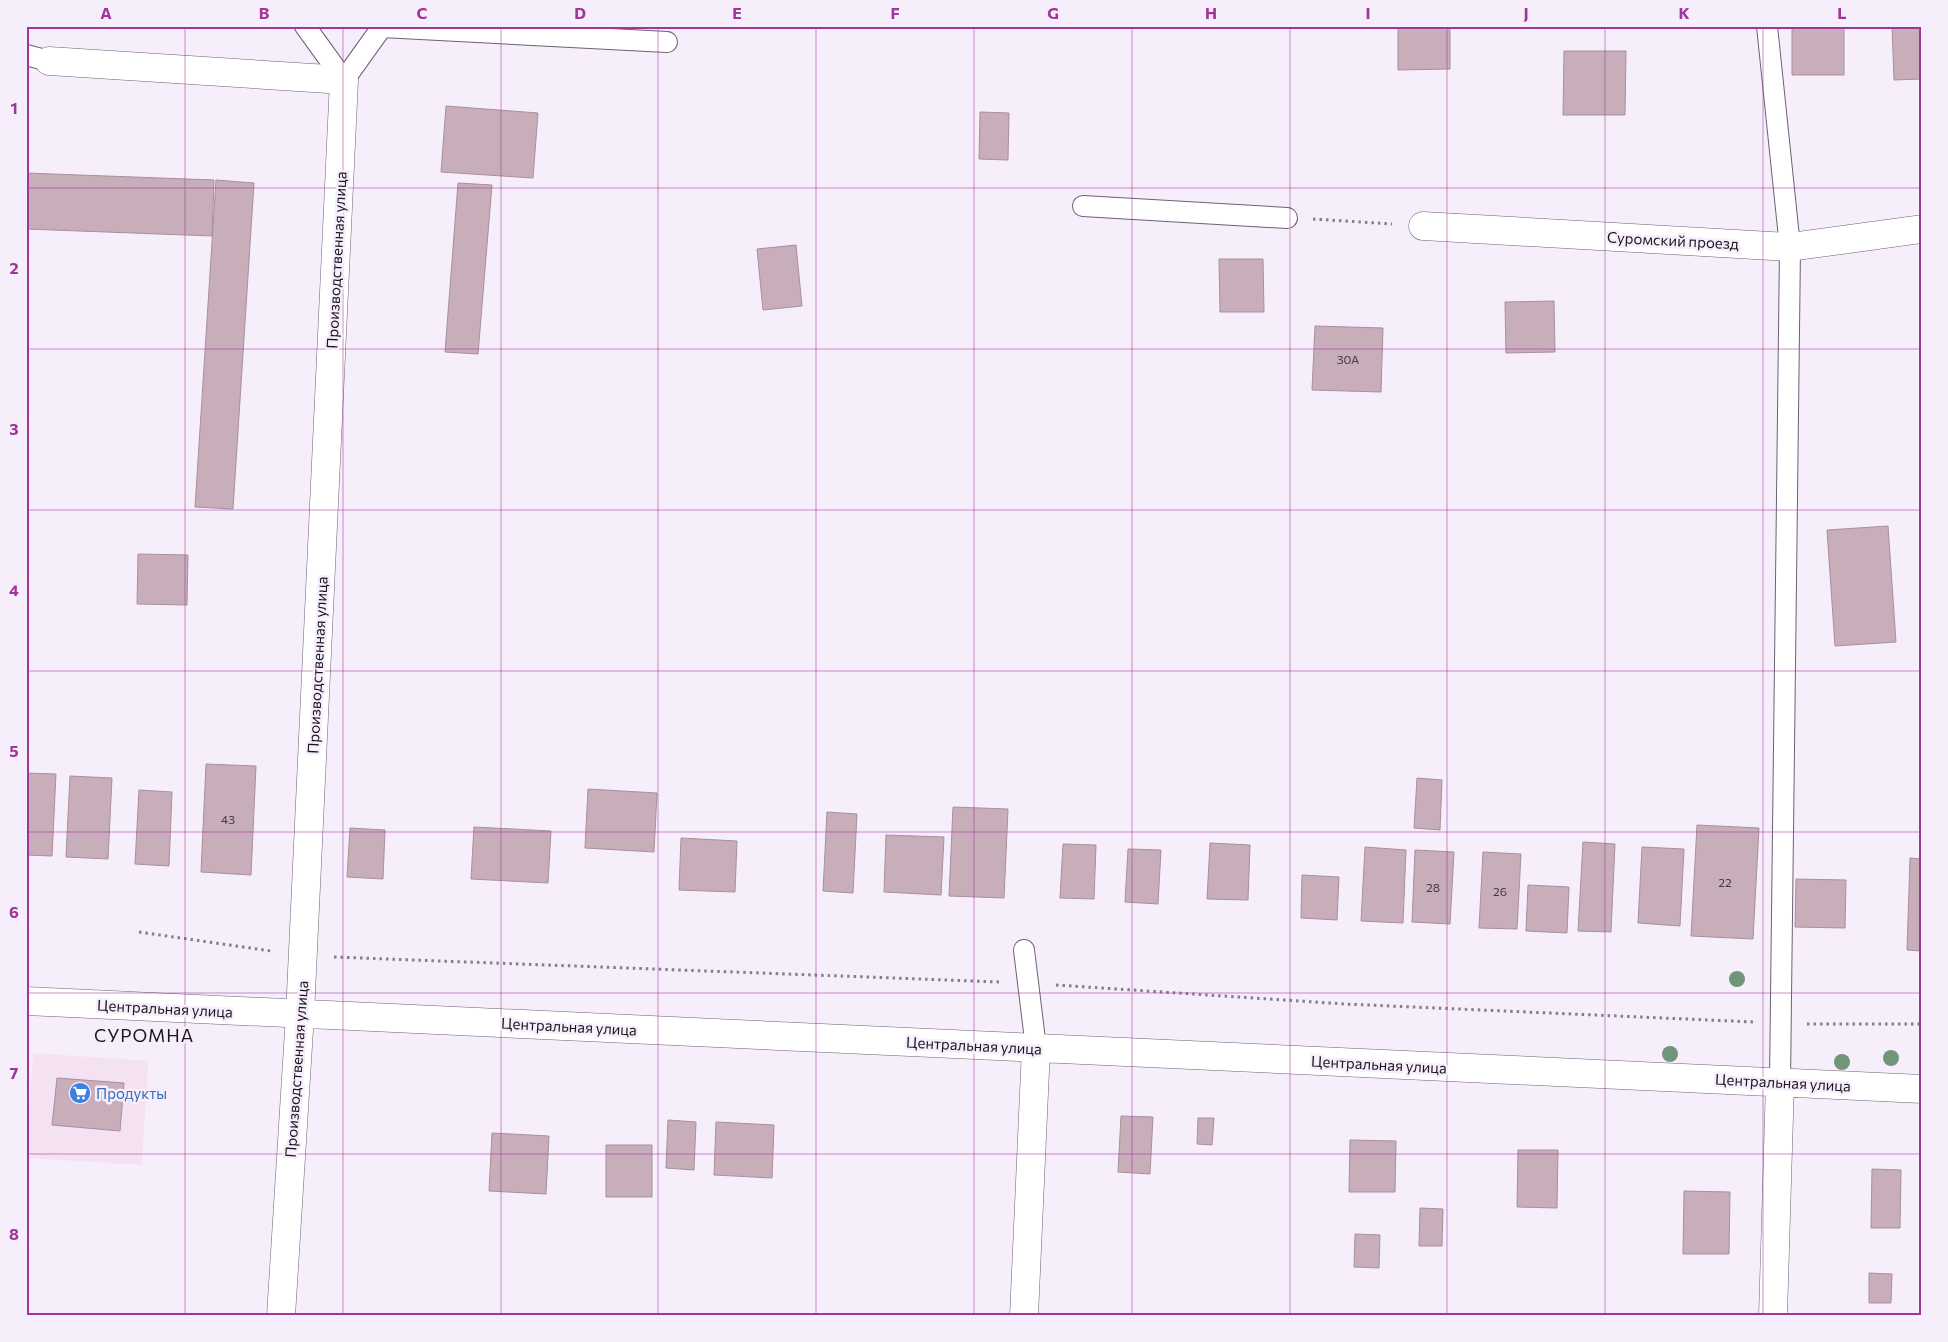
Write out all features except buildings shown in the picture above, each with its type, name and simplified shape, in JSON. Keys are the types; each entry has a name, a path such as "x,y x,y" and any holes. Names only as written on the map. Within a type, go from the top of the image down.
{"street":[{"path":"38,58 344,80"},
{"name":"Производственная улица","path":"281,1316 303,956 344,80"},
{"name":"Суромский проезд","path":"1423,226 1790,247 1922,229"},
{"name":"Центральная улица","path":"26,1001 1922,1089"},
{"path":"1024,1316 1036,1048"},
{"path":"1773,1316 1780,1082"}],"lane":[{"path":"305,26 344,80 382,27 667,42"},
{"path":"1767,26 1790,247 1780,1082"},
{"path":"1083,206 1287,218"},
{"path":"1024,950 1036,1048"}],"path":[{"path":"1287,218 1423,226"},
{"path":"139,932 303,956 1028,983 1345,1004 1780,1023 1922,1024"}],"shaded area":[{"path":"33,1053 148,1061 142,1165 26,1158"}],"place":[{"name":"Продукты","path":"80,1093"}],"district":[{"name":"СУРОМНА","path":"144,1035"}]}
